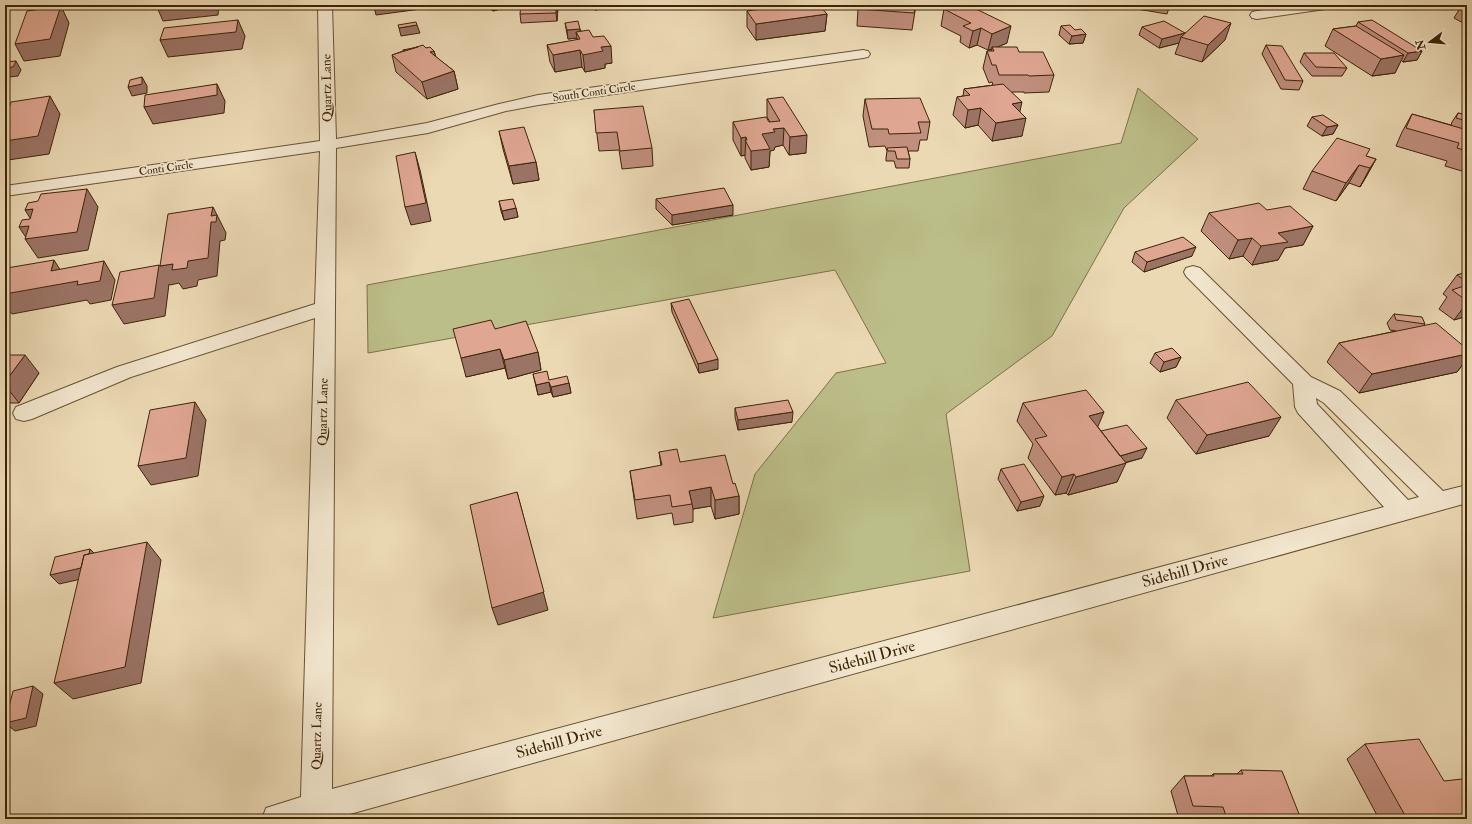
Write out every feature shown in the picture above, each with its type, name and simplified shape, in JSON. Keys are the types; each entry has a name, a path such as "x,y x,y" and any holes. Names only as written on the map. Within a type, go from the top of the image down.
{"street":[{"name":"Quartz Lane","path":"316,814 328,145 325,5"},
{"path":"1257,15 1325,5"},
{"name":"South Conti Circle","path":"328,145 428,128 504,107 538,100 863,54"},
{"name":"Conti Circle","path":"5,191 328,145"},
{"path":"1193,272 1303,382 1332,397 1439,502"},
{"path":"24,413 124,372 325,308"},
{"path":"1303,382 1306,407 1404,512"},
{"name":"Sidehill Drive","path":"277,819 316,814 1467,494"}],"green space":[{"path":"1138,88 1198,139 1124,208 1052,336 946,414 970,571 713,618 755,474 836,373 886,363 835,270 368,353 367,285 1121,143"}],"building":[{"path":"521,5 556,5 556,13 520,14"},
{"path":"791,5 819,5 827,14 756,24 747,11"},
{"path":"859,5 916,5 914,13 858,9"},
{"path":"956,5 968,5 1011,26 992,34 981,28 973,31 963,26 971,23 944,9"},
{"path":"61,6 50,39 15,44 27,11"},
{"path":"1204,16 1231,23 1208,45 1181,37"},
{"path":"238,20 236,32 160,40 164,28"},
{"path":"1372,20 1422,51 1408,53 1358,22"},
{"path":"578,21 580,29 567,30 565,23"},
{"path":"1164,21 1185,33 1162,39 1142,27"},
{"path":"416,22 417,25 399,28 398,25"},
{"path":"1070,25 1075,30 1081,29 1086,34 1072,36 1061,26"},
{"path":"1356,26 1404,55 1381,59 1333,29"},
{"path":"589,30 593,37 604,36 611,46 601,47 603,51 583,55 580,50 553,55 547,45 580,39 576,32"},
{"path":"423,45 426,48 430,47 434,51 430,52 454,71 422,82 392,55"},
{"path":"1266,45 1282,46 1303,81 1285,80"},
{"path":"992,47 1017,47 1019,52 1043,52 1054,75 999,75 996,65 992,65 987,51 994,51"},
{"path":"1304,53 1334,53 1347,68 1316,67"},
{"path":"16,61 13,67 5,68 5,62"},
{"path":"142,77 142,84 128,87 130,80"},
{"path":"217,84 217,95 144,107 145,95"},
{"path":"1003,84 1022,102 1012,104 1026,118 996,123 981,108 968,110 957,97 970,95 964,89"},
{"path":"50,96 38,136 5,141 5,119 11,102"},
{"path":"783,97 807,135 790,137 784,128 773,129 775,132 762,134 770,149 751,151 745,140 747,140 746,137 741,138 733,122 766,117 769,122 780,121 767,99"},
{"path":"920,98 930,122 918,122 921,133 889,134 888,129 872,129 865,99"},
{"path":"643,106 652,148 620,151 617,132 596,133 594,110"},
{"path":"1458,113 1467,115 1467,121 1456,118"},
{"path":"1412,114 1467,130 1467,151 1457,148 1459,143 1406,128"},
{"path":"1323,115 1338,125 1327,127 1312,117"},
{"path":"524,127 536,162 509,166 499,131"},
{"path":"1337,138 1370,149 1366,156 1376,159 1370,168 1359,165 1346,183 1312,171"},
{"path":"907,147 910,159 897,159 895,151 888,151 887,148"},
{"path":"415,152 426,203 405,207 396,156"},
{"path":"724,188 733,205 672,215 656,199"},
{"path":"87,189 77,232 25,239 29,226 19,227 22,220 30,219 33,209 25,210 28,203 38,201 41,194"},
{"path":"513,199 516,208 502,211 499,201"},
{"path":"1259,203 1267,210 1290,206 1313,226 1278,233 1288,242 1261,246 1252,238 1238,240 1209,213"},
{"path":"213,207 211,216 217,215 216,222 211,222 208,258 188,261 187,268 172,270 173,264 160,266 168,214"},
{"path":"1183,237 1196,247 1147,262 1135,252"},
{"path":"54,260 51,271 104,261 100,281 77,285 78,281 5,294 5,274 7,268"},
{"path":"159,265 154,298 112,305 120,272"},
{"path":"1467,272 1467,282 1457,275"},
{"path":"1467,285 1467,301 1452,290"},
{"path":"689,299 718,359 698,364 671,303"},
{"path":"1394,314 1422,317 1425,324 1396,320"},
{"path":"491,320 495,329 526,321 538,352 504,360 500,349 461,358 453,329"},
{"path":"1436,323 1467,349 1467,354 1372,374 1339,343"},
{"path":"1172,348 1181,357 1164,362 1155,353"},
{"path":"5,355 25,355 5,382"},
{"path":"547,371 549,380 567,376 569,383 551,387 549,382 536,385 533,374"},
{"path":"1248,382 1281,417 1207,435 1176,400"},
{"path":"1086,390 1104,412 1089,416 1126,463 1076,477 1074,474 1062,477 1035,439 1047,436 1023,403"},
{"path":"788,400 793,412 738,420 735,408"},
{"path":"195,402 186,458 138,466 150,410"},
{"path":"1127,425 1147,448 1120,456 1101,431"},
{"path":"677,449 680,462 725,455 733,484 735,483 739,496 715,500 711,487 689,491 692,504 672,507 670,495 635,500 630,471 662,465 659,452"},
{"path":"1024,464 1044,496 1021,502 1001,469"},
{"path":"517,492 544,592 492,608 470,505"},
{"path":"147,542 125,667 54,683 84,555"},
{"path":"90,549 89,554 84,555 81,568 50,575 55,557"},
{"path":"33,686 26,718 5,723 13,691"},
{"path":"1419,739 1444,781 1462,779 1467,788 1467,819 1407,819 1365,744"},
{"path":"1241,770 1282,771 1301,819 1227,819 1223,807 1193,806 1184,776 1243,774"}]}
